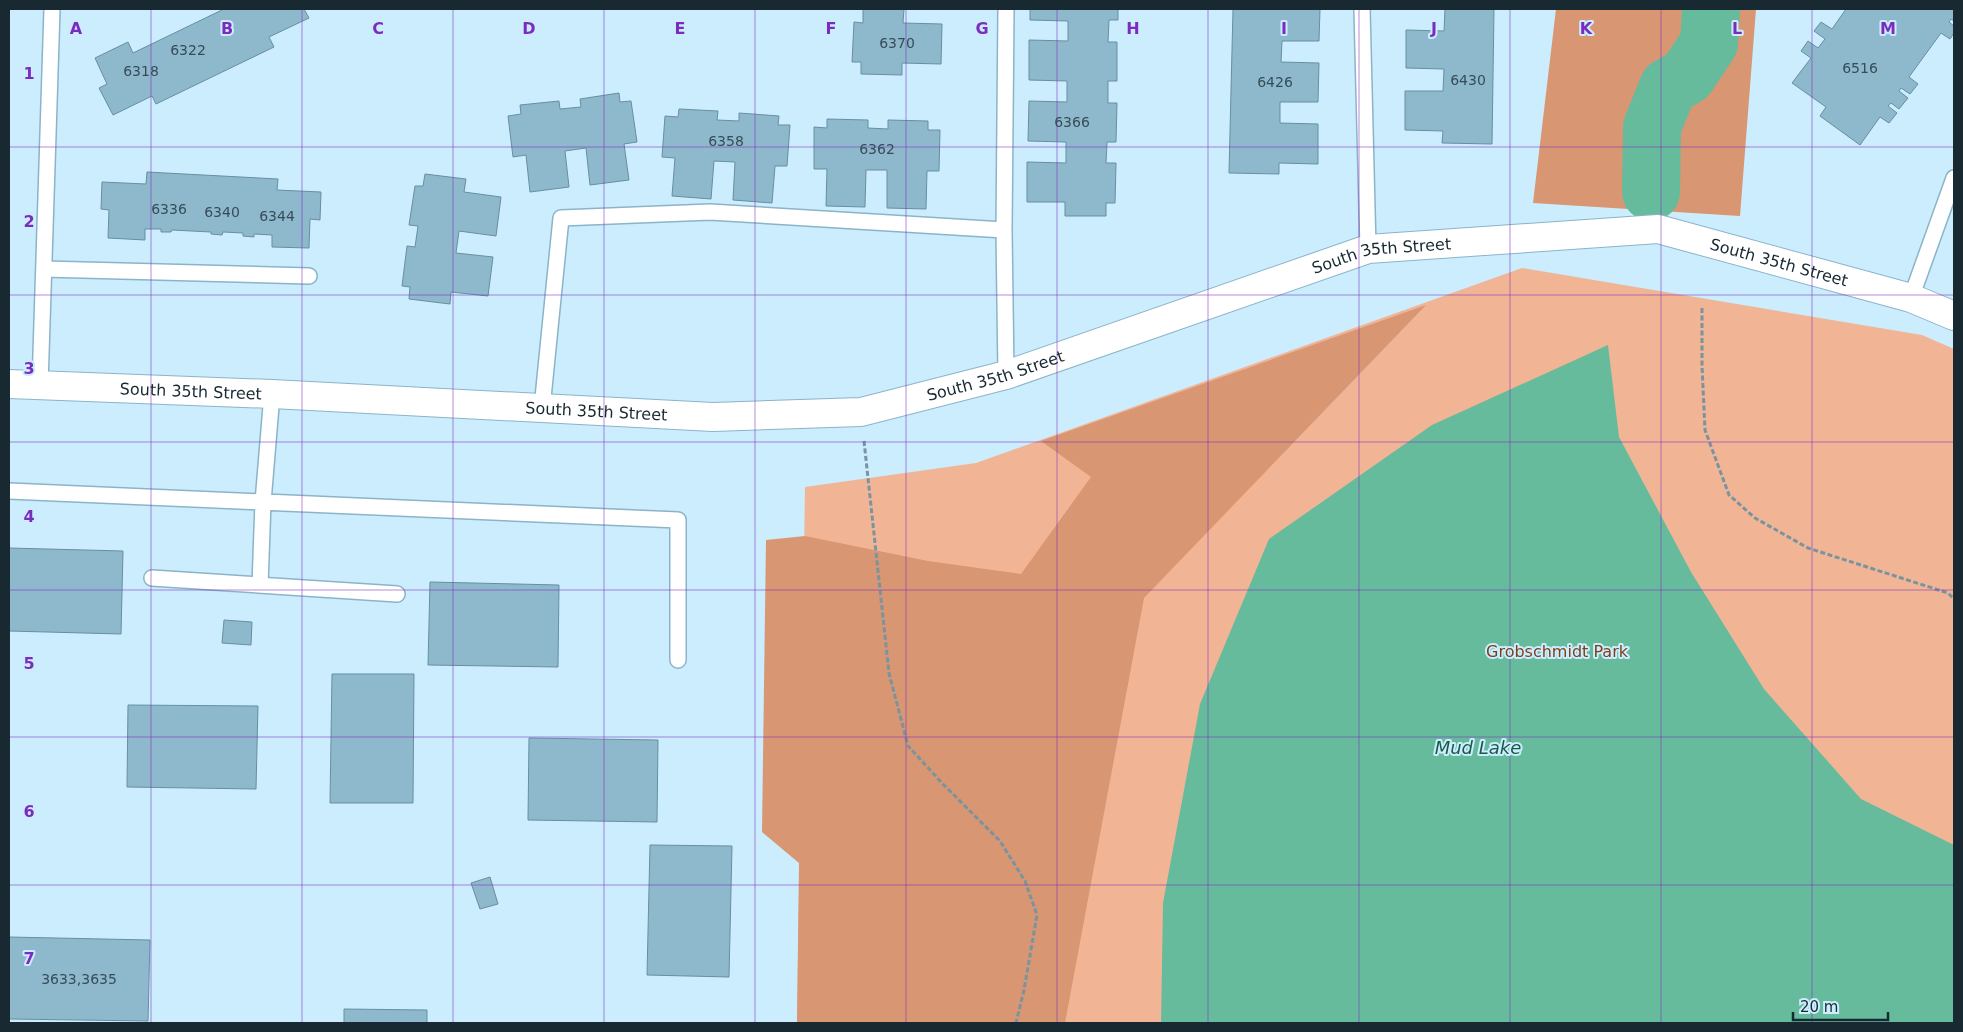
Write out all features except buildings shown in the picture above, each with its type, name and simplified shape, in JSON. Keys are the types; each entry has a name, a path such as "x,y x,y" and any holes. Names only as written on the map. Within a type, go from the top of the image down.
{"street":[{"name":"South 35th Street","path":"9,384 272,394 713,417 861,412 1006,375 1368,249 1658,229 1911,298 1954,316"}],"lane":[{"path":"40,385 52,9"},
{"path":"1006,9 1004,230 1006,375"},
{"path":"1362,9 1368,249"},
{"path":"1911,298 1954,178"},
{"path":"542,408 561,218 710,212 1004,230"},
{"path":"44,269 309,276"},
{"path":"260,585 263,502 272,394"},
{"path":"9,492 678,520 678,660"},
{"path":"152,578 397,594"}],"path":[{"path":"1702,308 1705,430 1729,495 1755,518 1808,548 1948,593 1954,598"},
{"path":"861,412 889,673 908,746 1000,841 1025,881 1037,914 1024,990 1016,1023"}],"green space":[{"name":"Grobschmidt Park","path":"1522,268 1922,335 1954,349 1954,1023 797,1023 805,487 976,463"}],"shaded area":[{"path":"1556,9 1756,9 1740,216 1533,203"},
{"path":"1426,305 1144,598 1065,1023 797,1023 799,863 762,832 766,540 805,536 928,561 1021,574 1091,477 1041,441"}],"water":[{"name":"Mud Lake","path":"1608,345 1619,437 1691,572 1764,689 1861,799 1954,845 1954,1023 1161,1023 1163,903 1200,704 1269,539 1432,425"}],"waterway":[{"path":"1651,192 1652,127 1668,87 1687,76 1709,43 1711,9"}]}
